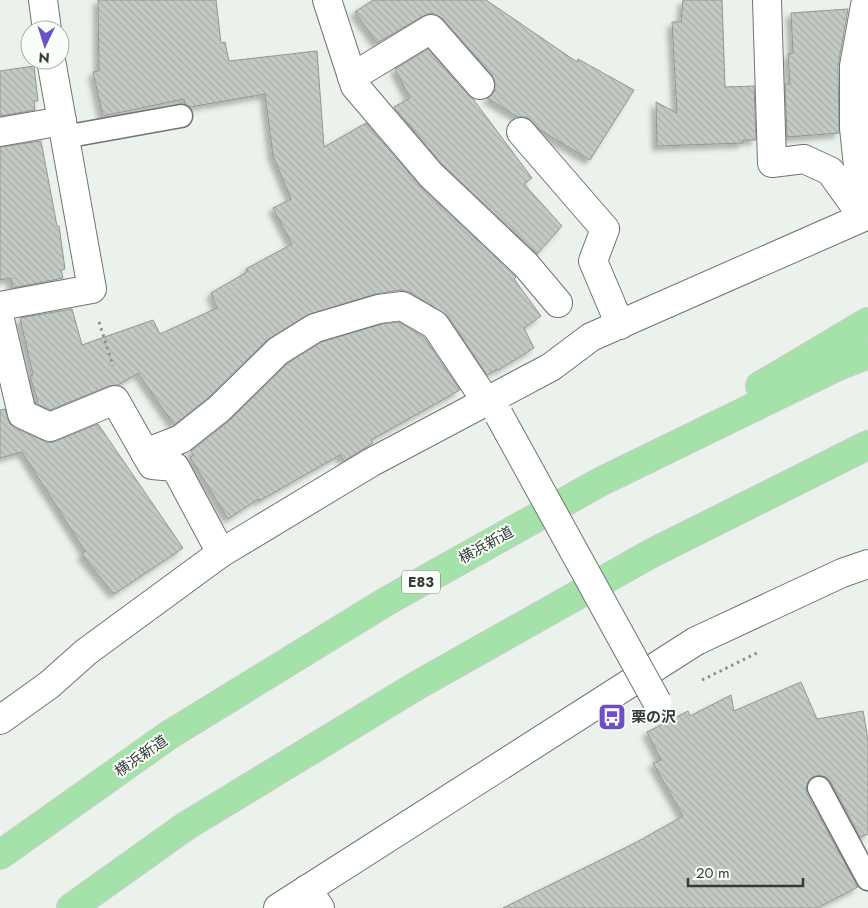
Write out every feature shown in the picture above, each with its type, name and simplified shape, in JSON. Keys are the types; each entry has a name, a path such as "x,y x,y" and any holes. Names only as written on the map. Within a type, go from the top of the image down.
{"highway":[{"path":"600,482 868,322"},
{"name":"横浜新道","path":"0,855 169,735 387,601 600,482 838,366 868,354"},
{"path":"71,908 186,826 416,686 652,553 868,445"},
{"path":"808,474 868,454"}],"street":[{"path":"43,0 46,20"},
{"path":"327,0 355,86 431,175 526,265 575,321 620,325 866,216"},
{"path":"767,0 772,163 804,158 830,170 866,216"},
{"path":"866,0 854,66 854,128 866,216"},
{"path":"352,77 431,29 480,85"},
{"path":"0,306 92,289 53,70"},
{"path":"0,132 63,129"},
{"path":"521,132 605,229 593,261 620,325"},
{"path":"145,453 181,439 219,409 278,351 315,328 379,309 402,306 435,325 492,408 657,702"},
{"path":"0,320 22,414 50,427 115,400 152,465 174,466 221,553"},
{"path":"0,720 49,685 86,652 221,553 372,462 492,408 551,367 575,321"},
{"path":"278,908 313,898 696,641 842,572 868,564"}],"lane":[{"path":"63,129 181,116"},
{"path":"819,788 868,879"}],"path":[{"path":"98,316 113,367"}],"building":[{"path":"98,0 216,0 221,43 225,42 229,61 317,51 324,147 366,123 420,186 516,277 514,279 541,316 524,328 534,348 487,375 448,316 410,292 400,290 375,294 307,315 267,340 209,397 174,425 138,373 118,385 109,386 50,410 35,403 38,402 30,376 33,375 20,318 72,309 82,345 153,320 160,334 217,308 211,293 247,272 246,269 292,244 273,208 291,199 273,156 265,94 190,107 185,104 184,99 103,116 93,72 99,71"},
{"path":"373,0 486,0 577,62 578,59 634,90 590,160 540,130 527,117 518,117 487,98 495,90 495,82 492,75 443,19 437,15 430,13 423,16 377,43 355,12"},
{"path":"683,0 722,0 725,87 754,86 756,140 743,140 743,143 657,146 656,102 677,113 672,22 681,22"},
{"path":"848,9 838,66 839,133 787,137 785,84 790,84 788,54 793,53 791,13"},
{"path":"428,49 473,99 532,178 524,184 562,226 537,254 442,164 394,107 410,98 395,69"},
{"path":"20,68 20,70 34,70 38,101 34,101 35,110 0,116 0,71"},
{"path":"41,141 57,226 59,226 65,269 61,270 63,278 13,288 11,278 0,280 0,147"},
{"path":"399,322 424,337 460,390 371,440 373,443 344,461 340,455 259,501 258,499 228,519 190,457 194,455 191,451 230,420 288,363 321,342 382,324"},
{"path":"5,409 10,424 15,428 49,443 98,424 183,548 114,594 82,555 85,551 22,452 0,458 0,410"},
{"path":"801,682 817,719 863,711 868,739 868,834 860,837 831,782 826,777 819,775 812,777 806,788 807,794 858,887 817,908 503,908 637,842 683,816 653,763 661,760 647,732 688,711 690,716 731,695 734,711"}],"place":[{"name":"栗の沢","path":"612,717"}]}
